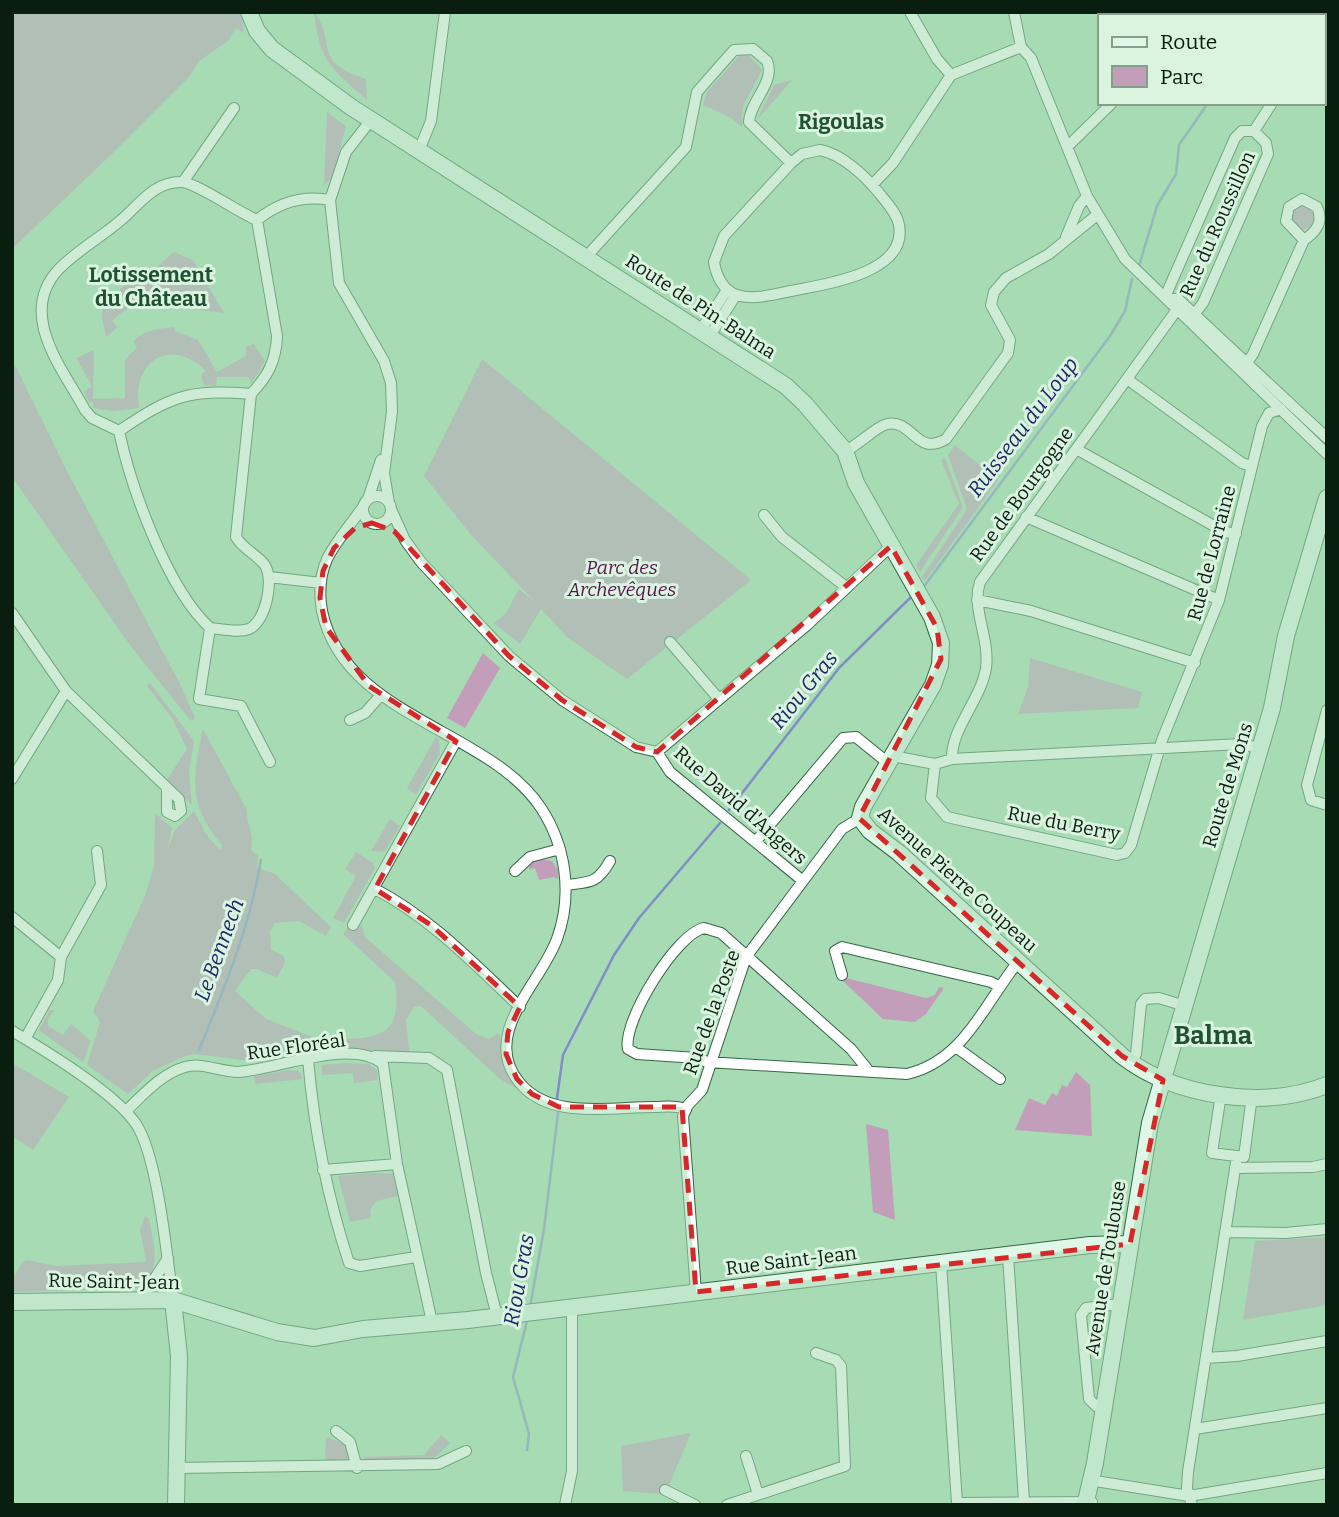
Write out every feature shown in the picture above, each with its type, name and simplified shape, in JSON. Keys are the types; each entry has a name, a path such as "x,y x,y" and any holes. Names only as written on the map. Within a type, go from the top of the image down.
{"street":[{"name":"Route de Pin-Balma","path":"249,12 257,31 272,49 369,123 391,131 419,148 796,395 845,451 856,483 915,586"},
{"path":"419,148 429,130 444,12"},
{"path":"910,12 937,59 951,75"},
{"path":"1008,12 1017,24"},
{"path":"1014,12 1021,47 1031,58 1087,196 1132,268 1176,311 1192,318 1246,363 1327,438"},
{"path":"872,184 892,163 951,75 1021,47"},
{"path":"586,257 686,147 697,92 734,50 752,49 767,61 769,77 752,108 750,122 791,163"},
{"path":"1067,147 1110,105"},
{"path":"1254,131 1271,105"},
{"path":"183,182 233,108"},
{"name":"Rue David d'Angers","path":"369,123 346,152 330,200 339,283 388,373 393,398 384,473 390,506 405,540 448,593 509,656 562,700 636,747 657,752 670,772 803,881"},
{"path":"1061,132 1090,127"},
{"name":"Rue du Roussillon","path":"1164,297 1236,138 1242,131 1254,131 1266,143 1268,154 1203,303 1192,318"},
{"path":"811,150 827,151 872,184 890,207 900,226 895,245 878,265 845,281 755,297 732,293 714,262 719,244 791,163 811,150"},
{"path":"257,220 183,182 160,187 146,195 122,219 67,261 51,278 43,296 41,312 45,337 85,410 92,418 119,431 162,558 177,585 210,628 199,699 241,706 270,762"},
{"path":"257,220 268,211 309,196 330,200"},
{"path":"1064,240 1079,205 1087,196"},
{"path":"845,451 887,424 901,425 923,443 935,444 946,439 1009,354 1010,340 992,304 994,292 1006,278 1049,254 1097,215"},
{"path":"210,628 246,631 256,625 263,614 269,577 264,564 236,537 251,394 264,381 276,352 277,336 257,220"},
{"path":"1246,363 1254,354 1304,240"},
{"path":"705,334 732,293"},
{"path":"1164,297 1179,300 1192,318 1327,454"},
{"name":"Rue de Bourgogne","path":"977,600 977,589 984,573 1176,311"},
{"path":"1127,379 1242,463 1251,466"},
{"path":"119,431 176,396 214,391 251,394"},
{"name":"Rue de Lorraine","path":"1159,750 1220,600 1265,418 1272,411 1281,409"},
{"name":"Rue David d'Angers","path":"321,583 327,561 365,503 387,441"},
{"path":"1076,449 1236,534"},
{"path":"344,536 375,524 387,519 390,506 377,496 365,503 364,517 375,524"},
{"name":"Route de Mons","path":"1163,1080 1272,708 1297,597 1326,500"},
{"path":"764,515 782,537 846,587"},
{"path":"1026,517 1220,600"},
{"name":"Rue David d'Angers","path":"375,524 405,540"},
{"path":"657,752 806,626 891,546"},
{"path":"269,577 321,583 321,605 333,640 353,668 381,695 503,769 523,786 540,807 560,849 566,885 565,906 557,940 508,1032 509,1066 524,1088 543,1102 559,1107 685,1109 682,1134 696,1292"},
{"name":"Avenue Pierre Coupeau","path":"915,586 937,628 941,659 933,685 892,755 860,818 870,831 899,853 1130,1063 1163,1080 1221,1094 1252,1096 1306,1092 1327,1085"},
{"path":"952,760 952,750 986,669 985,631 977,600 1031,611 1195,663"},
{"path":"12,613 66,691 167,788"},
{"path":"670,642 718,698"},
{"path":"12,779 66,691"},
{"path":"350,720 365,713 381,695"},
{"path":"1327,710 1307,785 1311,800 1327,805"},
{"path":"756,841 843,738 856,737 892,755 934,764 952,760 1241,744 1259,748"},
{"path":"353,925 456,741"},
{"name":"Rue du Berry","path":"934,764 932,798 947,817 1117,855 1125,853 1131,845 1159,750"},
{"name":"Rue de la Poste","path":"685,1109 702,1090 746,957 846,824 860,818"},
{"path":"515,870 530,857 560,849"},
{"path":"25,1039 58,980 61,957 101,885 97,851"},
{"path":"566,885 592,882 602,876 610,861"},
{"path":"375,889 431,925 467,954 520,1007"},
{"path":"12,917 61,957"},
{"path":"868,1070 850,1049 721,933 711,929 697,929 651,983 626,1042 628,1049 636,1054 868,1070 895,1075 917,1072 939,1063 957,1048 1018,961"},
{"path":"842,975 835,951 842,947 991,982 1000,987"},
{"path":"1130,1063 1136,1054 1141,1004 1144,999 1159,998 1185,1006"},
{"path":"12,1031 126,1111 143,1138 168,1258 179,1356 176,1505"},
{"path":"957,1048 1000,1079"},
{"path":"843,1070 849,1063 850,1049"},
{"name":"Rue Floréal","path":"126,1111 158,1081 187,1066 210,1066 237,1072 332,1055 374,1056 383,1064 397,1164 431,1317"},
{"path":"374,1056 429,1058 447,1070 486,1273 497,1316"},
{"path":"308,1059 313,1116 323,1170 349,1263 360,1266 416,1257"},
{"name":"Avenue de Toulouse","path":"1089,1503 1148,1133 1163,1080"},
{"path":"1221,1094 1212,1153 1236,1162 1313,1167 1327,1164"},
{"path":"1190,1500 1188,1472 1236,1162 1244,1157 1252,1096"},
{"path":"323,1170 397,1164"},
{"path":"1226,1232 1286,1233 1327,1229"},
{"name":"Rue Saint-Jean","path":"12,1302 173,1300 292,1336 314,1338 449,1314 457,1319 497,1316 1008,1255 1130,1244"},
{"path":"1008,1255 1024,1501"},
{"path":"141,1299 168,1258"},
{"path":"940,1263 957,1503 1089,1503"},
{"path":"1104,1407 1096,1406 1089,1399 1082,1315 1087,1308 1120,1304"},
{"path":"565,1505 572,1471 572,1307"},
{"path":"1206,1358 1237,1356 1327,1340"},
{"path":"727,1505 845,1466 841,1366 836,1360 816,1353"},
{"path":"1195,1429 1327,1408"},
{"path":"337,1430 350,1442 357,1468"},
{"path":"177,1468 357,1468 438,1464 466,1451"},
{"path":"746,1456 758,1494"},
{"path":"1093,1481 1190,1500 1327,1473"},
{"path":"664,1490 695,1505"}],"highlighted area":[{"path":"372,523 394,531 509,656 562,700 636,747 657,752 891,546 937,628 941,659 859,818 1122,1056 1163,1080 1130,1244 696,1292 682,1107 559,1107 532,1094 517,1079 506,1054 508,1032 520,1007 431,925 375,889 456,741 369,686 326,627 320,598 323,571 334,548 355,528"}],"green space":[{"path":"12,12 241,12 244,33 236,28 228,41 199,61 189,77 12,249"},
{"path":"314,12 321,23 331,58 349,72 366,79 367,100 329,62 316,29"},
{"path":"741,54 750,56 762,70 743,106 742,127 731,118 703,105 707,92"},
{"path":"792,80 757,120 774,85"},
{"path":"327,112 346,126 332,178 324,185"},
{"path":"1303,205 1314,212 1315,217 1308,228 1303,229 1292,222 1291,217 1298,206"},
{"path":"174,252 193,260 224,313 188,308 191,298 170,296 148,299 129,308 112,321 118,327 106,337 102,316 104,304 133,278 149,274"},
{"path":"175,327 174,331 198,340 217,372 246,356 246,347 254,344 265,361 251,384 249,377 217,377 216,386 204,385 201,375 206,371 193,361 180,355 167,355 147,366 141,377 139,408 113,411 93,408 93,402 89,402 84,392 92,386 76,358 94,350 93,399 125,398 125,360 137,347 133,342 146,332"},
{"path":"12,359 68,473 180,684 195,718 191,721 132,648 12,477"},
{"name":"Parc des Archevêques","path":"482,359 751,580 627,679 568,638 541,609 520,644 494,623 506,613 519,589 535,602 472,536 424,476"},
{"path":"955,445 998,480 925,581 922,577 967,509 948,455"},
{"path":"945,458 963,507 920,572 916,565 959,504 941,460"},
{"path":"483,653 500,668 465,728 447,718"},
{"path":"1030,658 1142,692 1138,708 1018,714 1028,687"},
{"path":"150,683 194,741 189,773 192,805 166,781 187,749 172,718 147,686"},
{"path":"203,729 247,810 251,850 258,856 257,867 275,874 331,927 326,936 299,921 275,923 270,931 271,950 284,956 285,962 277,978 251,969 235,991 266,1019 331,1044 327,1050 251,1061 196,1054 185,1056 153,1071 128,1094 87,1065 100,1022 93,1011 144,898 154,867 155,813 172,828 168,848 175,830 194,811 206,834 220,850 223,846 212,832 198,805 195,777"},
{"path":"436,737 439,740 440,753 416,795 407,788"},
{"path":"390,819 400,826 384,852 371,851"},
{"path":"356,852 373,863 375,868 344,923 333,918 356,876 345,869"},
{"path":"540,859 552,861 558,870 558,879 554,877 539,880 535,868 529,869 530,863"},
{"path":"350,925 356,929 362,926 365,937 476,1034 489,1039 499,1033 507,1074 517,1089 500,1079 421,1006 414,1007 406,1020 409,1051 342,1050 343,1039 371,1036 388,1028 396,1011 395,982 343,934"},
{"path":"846,978 926,998 935,995 939,987 944,988 926,1014 915,1022 883,1019 843,981"},
{"path":"50,1010 55,1010 48,1018 48,1026 63,1035 71,1024 91,1041 83,1062 39,1030"},
{"path":"12,1063 69,1097 33,1150 12,1136"},
{"path":"369,1064 377,1070 378,1080 354,1083 353,1073 322,1075 322,1065"},
{"path":"299,1071 303,1079 255,1084 254,1076"},
{"path":"1076,1072 1090,1085 1092,1136 1015,1130 1029,1098 1045,1105 1052,1093 1057,1096 1062,1085 1067,1087"},
{"path":"866,1124 888,1130 895,1220 873,1212"},
{"path":"393,1174 398,1196 376,1201 370,1211 371,1218 350,1222 338,1176"},
{"path":"145,1216 149,1219 155,1255 149,1279 143,1288 12,1292 12,1280 23,1261 56,1266 146,1262 140,1229"},
{"path":"1327,1237 1327,1305 1243,1320 1255,1241"},
{"path":"691,1433 669,1485 661,1494 623,1491 621,1446"},
{"path":"441,1435 450,1443 433,1459 366,1461 364,1457 424,1455"},
{"path":"326,1437 344,1444 349,1457 347,1461 325,1463"}],"waterway":[{"name":"Ruisseau du Loup","path":"1139,266 1157,206 1176,174 1179,145 1207,105"},
{"name":"Ruisseau du Loup","path":"925,585 1110,336 1125,311 1132,279"},
{"name":"Riou Gras","path":"729,810 839,668 911,597"},
{"name":"Riou Gras","path":"557,1098 563,1055 614,955 639,918 720,823"},
{"name":"Le Bennech","path":"199,1050 243,933 261,860"},
{"name":"Riou Gras","path":"530,1307 544,1229 558,1113"},
{"name":"Riou Gras","path":"527,1450 529,1434 513,1377 528,1317"}],"district":[{"name":"Rigoulas","path":"841,122"},
{"name":"Lotissement du Château","path":"151,287"},
{"name":"Balma","path":"1213,1035"}]}
